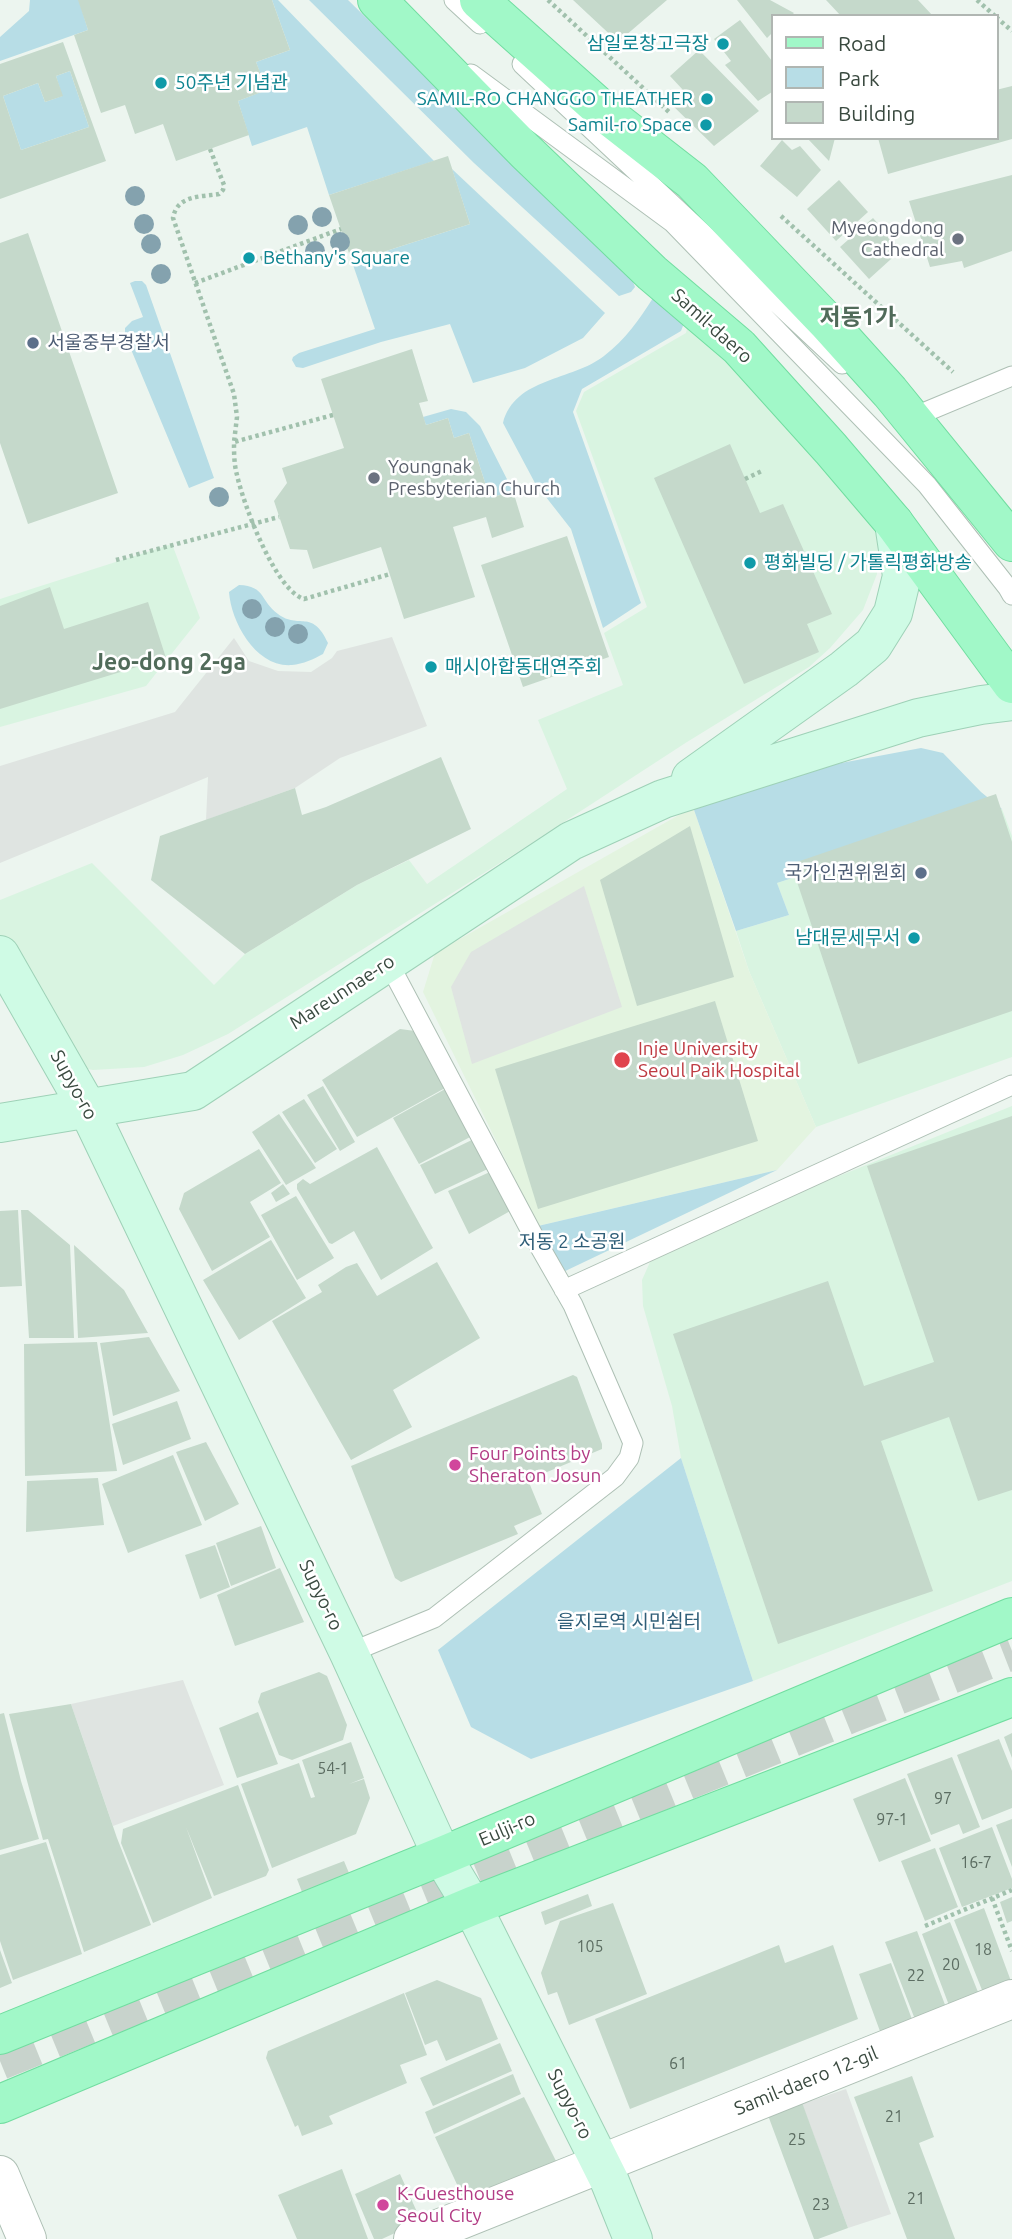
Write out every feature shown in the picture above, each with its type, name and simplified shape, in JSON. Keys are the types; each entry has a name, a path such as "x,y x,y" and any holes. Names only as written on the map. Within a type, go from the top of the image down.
{"main road":[{"path":"479,0 610,117 692,181 818,312 911,418 1012,542"},
{"name":"Samil-daero","path":"388,6 525,151 652,273 738,347 894,523 1012,684"},
{"path":"663,799 844,669 873,645 893,613 902,576 894,523"},
{"path":"663,799 918,718 1012,701"},
{"name":"Mareunnae-ro","path":"0,1123 193,1091 571,841 663,799"},
{"name":"Supyo-ro","path":"0,956 88,1109 349,1653 442,1856 472,1906 600,2163 633,2239"},
{"name":"Eulji-ro","path":"0,2035 442,1856 1012,1617"},
{"path":"0,2104 472,1906 1012,1697"}],"street":[{"name":"Samil-daero 12-gil","path":"413,2239 1012,1999"},
{"path":"0,2175 27,2239"}],"lane":[{"path":"454,0 846,368 1012,561"},
{"path":"388,6 442,52 672,222 927,485 1012,595"},
{"path":"911,418 1012,376"},
{"path":"349,1653 435,1618 615,1477 629,1458 633,1443 573,1305 388,962"},
{"path":"564,1290 1012,1085"}],"path":[{"path":"977,0 994,14"},
{"path":"998,18 1012,31"},
{"path":"210,149 224,185 223,190 219,194 184,200 174,209 173,218 234,394 237,417 234,442 237,476 253,524 264,549 286,585 304,599 390,574"},
{"path":"195,284 341,229"},
{"path":"234,442 333,415"},
{"path":"745,478 764,470"},
{"path":"116,560 279,517"},
{"path":"925,1926 1012,1890"},
{"path":"992,1898 1012,1951"}],"shaded area":[{"path":"690,316 868,514 878,540 877,574 863,610 830,648 809,667 228,1034 183,1055 144,1067 93,1070 62,1064 0,955 0,900 92,863 214,985 245,954 357,885 409,860 427,884 567,789 538,720 623,685 604,633 647,607 576,411 584,392 686,333"},
{"path":"172,544 200,618 146,686 0,727 0,599"},
{"path":"392,637 427,726 340,758 295,788 206,820 208,777 0,863 0,766 175,712 234,638 249,661 278,671 311,672 332,658 337,651"},
{"name":"Inje University Seoul Paik Hospital","path":"693,807 749,971 816,1127 777,1170 538,1226 423,992 435,953"},
{"name":"남대문세무서","path":"1002,809 1012,836 1012,1057 816,1127 749,971 736,931 789,915 777,883"},
{"path":"584,886 622,1007 472,1064 451,987 471,952"},
{"path":"1012,1106 1012,1581 753,1681 681,1458 672,1406 643,1306 642,1280 650,1262 676,1242"},
{"path":"183,1680 224,1785 113,1826 71,1704"},
{"path":"846,2089 891,2214 848,2228 802,2104"}],"green space":[{"path":"30,0 79,0 88,30 0,61 0,37 29,11"},
{"path":"272,0 278,0 434,161 329,195 307,127 252,146 238,101 266,90 256,62 290,50"},
{"path":"309,0 348,0 631,276 635,287 631,292 619,296 474,163"},
{"path":"70,71 89,127 21,150 3,96 38,83 45,102 62,96 56,76"},
{"path":"452,169 605,313 583,338 525,368 473,383 450,324 381,342 303,368 296,367 292,360 299,353 375,329 352,262 470,224"},
{"path":"142,281 146,285 214,478 189,488 125,335 125,328 132,321 143,317 130,283"},
{"path":"653,298 686,318 681,331 582,389 573,412 641,603 603,628 571,529 535,483 503,423 509,408 532,388 591,364 612,350"},
{"path":"451,409 466,412 480,426 513,491 490,498 469,433 454,438 448,418 426,425 423,417"},
{"path":"239,585 254,588 278,614 316,626 328,643 323,654 292,665 279,664 257,651 240,629 231,604 229,592"},
{"path":"921,748 943,753 981,792 1002,809 777,883 789,915 736,931 693,807 756,779"},
{"name":"저동 2 소공원","path":"777,1170 559,1274 538,1226"},
{"name":"을지로역 시민쉼터","path":"681,1458 753,1681 531,1759 471,1727 438,1650"}],"building":[{"name":"50주년 기념관","path":"78,0 272,0 290,50 256,62 267,90 238,101 249,135 176,161 163,124 135,134 125,105 101,113 74,35 88,30"},
{"path":"573,0 667,0 618,42"},
{"path":"737,0 770,0 794,13 771,14 771,34 767,38"},
{"path":"826,0 918,0 931,14 839,14"},
{"path":"740,20 771,60 771,93 758,101 725,65 731,61 714,39"},
{"path":"63,42 106,161 0,199 0,64","holes":["70,71 89,127 21,150 3,96 38,83 45,102 63,96 56,76"]},
{"path":"699,50 759,111 714,146 669,102 683,90 670,76"},
{"path":"1012,86 1012,139 888,174 879,140 998,140 998,90"},
{"path":"782,140 792,150 800,146 821,170 797,197 760,166"},
{"path":"809,140 834,140 829,161"},
{"path":"448,156 470,224 352,262 329,195"},
{"path":"1012,175 1012,251 964,268 962,261 930,267 909,201"},
{"path":"839,180 868,212 836,241 807,209"},
{"path":"873,218 901,250 869,279 840,247"},
{"name":"서울중부경찰서","path":"28,233 118,493 28,524 0,443 0,243"},
{"path":"412,349 428,401 419,403 426,425 448,418 454,438 469,433 490,498 513,491 524,527 492,538 486,517 453,527 475,597 404,619 381,547 313,569 307,550 290,549 274,501 287,483 282,468 344,448 321,379"},
{"name":"평화빌딩 / 가톨릭평화방송","path":"730,444 760,513 783,504 832,614 807,624 819,652 744,684 654,478"},
{"path":"567,536 609,657 523,687 481,565"},
{"path":"50,587 64,629 148,602 166,658 0,709 0,606"},
{"path":"441,757 471,829 357,885 245,954 151,880 160,836 295,788 302,815"},
{"name":"남대문세무서","path":"996,794 1012,842 1012,1011 858,1064 791,864"},
{"path":"690,826 734,977 637,1006 600,880"},
{"path":"715,1001 758,1141 538,1209 495,1069"},
{"path":"400,1029 415,1031 445,1088 357,1137 322,1080"},
{"path":"323,1086 355,1142 340,1151 307,1095"},
{"path":"447,1088 472,1136 419,1164 393,1118"},
{"path":"304,1099 337,1149 315,1163 282,1112"},
{"path":"279,1114 316,1168 286,1185 252,1132"},
{"path":"1012,1116 1012,1490 978,1501 949,1417 881,1441 933,1591 778,1644 673,1334 828,1281 864,1386 934,1362 867,1166"},
{"path":"476,1138 492,1167 435,1194 420,1165"},
{"path":"377,1147 433,1248 381,1280 354,1231 332,1244 329,1243 297,1189 297,1184 303,1179 310,1184"},
{"path":"259,1149 281,1183 250,1202 270,1237 212,1271 179,1209 184,1193"},
{"path":"492,1171 512,1210 469,1234 448,1191"},
{"path":"283,1184 290,1194 276,1202 271,1193"},
{"path":"296,1196 334,1258 297,1280 261,1215"},
{"path":"18,1210 22,1286 0,1287 0,1211"},
{"path":"21,1210 28,1210 70,1245 74,1338 29,1338"},
{"path":"271,1240 306,1298 239,1340 203,1280"},
{"path":"74,1245 124,1290 148,1333 78,1338"},
{"path":"437,1262 480,1338 393,1390 412,1427 351,1460 272,1321 322,1292 318,1285 357,1263 377,1296"},
{"path":"149,1337 180,1391 113,1416 100,1343"},
{"path":"97,1342 117,1471 25,1476 24,1344"},
{"path":"573,1375 577,1377 602,1449 528,1480 542,1514 514,1526 518,1534 401,1582 395,1578 351,1466"},
{"path":"177,1401 191,1439 123,1465 112,1424"},
{"path":"206,1442 239,1504 205,1521 176,1452"},
{"path":"173,1455 202,1525 128,1553 102,1484"},
{"path":"98,1478 104,1525 26,1532 27,1481"},
{"path":"261,1526 276,1568 231,1586 216,1543"},
{"path":"215,1545 230,1587 200,1599 185,1555"},
{"path":"280,1568 304,1622 235,1646 217,1595"},
{"path":"319,1672 327,1676 347,1725 343,1740 292,1760 279,1755 258,1702 261,1693"},
{"path":"71,1704 117,1838 151,1925 84,1952 48,1839 43,1840 9,1714"},
{"path":"258,1712 278,1764 237,1778 219,1728"},
{"path":"4,1713 39,1839 0,1850 0,1714"},
{"path":"1012,1733 1012,1758 1004,1737"},
{"path":"999,1739 1012,1771 1012,1808 982,1820 957,1755"},
{"path":"351,1742 364,1778 349,1784 364,1779 370,1798 356,1834 272,1868 241,1784 299,1763 311,1798 315,1797 302,1760"},
{"path":"952,1757 980,1827 963,1834 959,1824 931,1835 907,1774"},
{"path":"905,1778 931,1841 879,1862 853,1799"},
{"path":"238,1785 269,1870 266,1876 214,1896 186,1827 212,1898 153,1923 121,1843 123,1829"},
{"path":"1012,1819 1012,1867 996,1825"},
{"path":"992,1827 1012,1879 1012,1888 962,1907 939,1848"},
{"path":"46,1842 82,1954 13,1980 0,1941 0,1855"},
{"path":"935,1848 958,1907 925,1921 901,1861"},
{"path":"344,1861 349,1873 302,1892 297,1879"},
{"path":"588,1894 592,1906 545,1925 541,1912"},
{"path":"1012,1897 1012,1921 1007,1923 1000,1902"},
{"path":"613,1903 647,1994 569,2025 557,1992 548,1995 541,1973 560,1921"},
{"path":"984,1908 1012,1984 984,1995 954,1920"},
{"path":"950,1922 980,1997 950,2008 922,1934"},
{"path":"917,1931 947,2010 916,2022 885,1942"},
{"path":"779,1945 785,1963 833,1945 858,2019 630,2109 595,2019"},
{"path":"0,1950 12,1983 0,1988"},
{"path":"891,1963 913,2022 881,2034 859,1974"},
{"path":"437,1980 481,1998 498,2039 446,2061 437,2040 425,2045 405,1993"},
{"path":"404,1993 427,2055 400,2065 407,2083 329,2116 333,2124 302,2136 298,2125 295,2127 266,2058 268,2051"},
{"path":"500,2043 512,2071 433,2106 420,2078"},
{"path":"513,2074 521,2094 434,2134 425,2112"},
{"path":"912,2076 934,2137 919,2143 955,2239 907,2239 854,2097"},
{"path":"524,2097 558,2165 467,2206 435,2137"},
{"path":"800,2097 848,2228 818,2239 814,2239 766,2110"},
{"path":"342,2169 368,2239 297,2239 278,2195"},
{"path":"400,2174 421,2221 382,2239 374,2239 355,2194"}],"tunnel":[{"path":"0,2061 1012,1651"}],"place":[{"name":"삼일로창고극장","path":"723,44"},
{"name":"50주년 기념관","path":"161,83"},
{"name":"SAMIL-RO CHANGGO THEATHER","path":"707,99"},
{"name":"Samil-ro Space","path":"706,125"},
{"name":"Myeongdong Cathedral","path":"958,239"},
{"name":"Bethany's Square","path":"249,258"},
{"name":"서울중부경찰서","path":"33,343"},
{"name":"Youngnak Presbyterian Church","path":"374,478"},
{"name":"평화빌딩 / 가톨릭평화방송","path":"750,563"},
{"name":"매시아합동대연주회","path":"431,667"},
{"name":"국가인권위원회","path":"921,873"},
{"name":"남대문세무서","path":"914,938"},
{"name":"Inje University Seoul Paik Hospital","path":"622,1060"},
{"name":"Four Points by Sheraton Josun","path":"455,1465"},
{"name":"K-Guesthouse Seoul City","path":"383,2205"}],"district":[{"name":"저동1가","path":"858,317"},
{"name":"Jeo-dong 2-ga","path":"169,662"}]}
